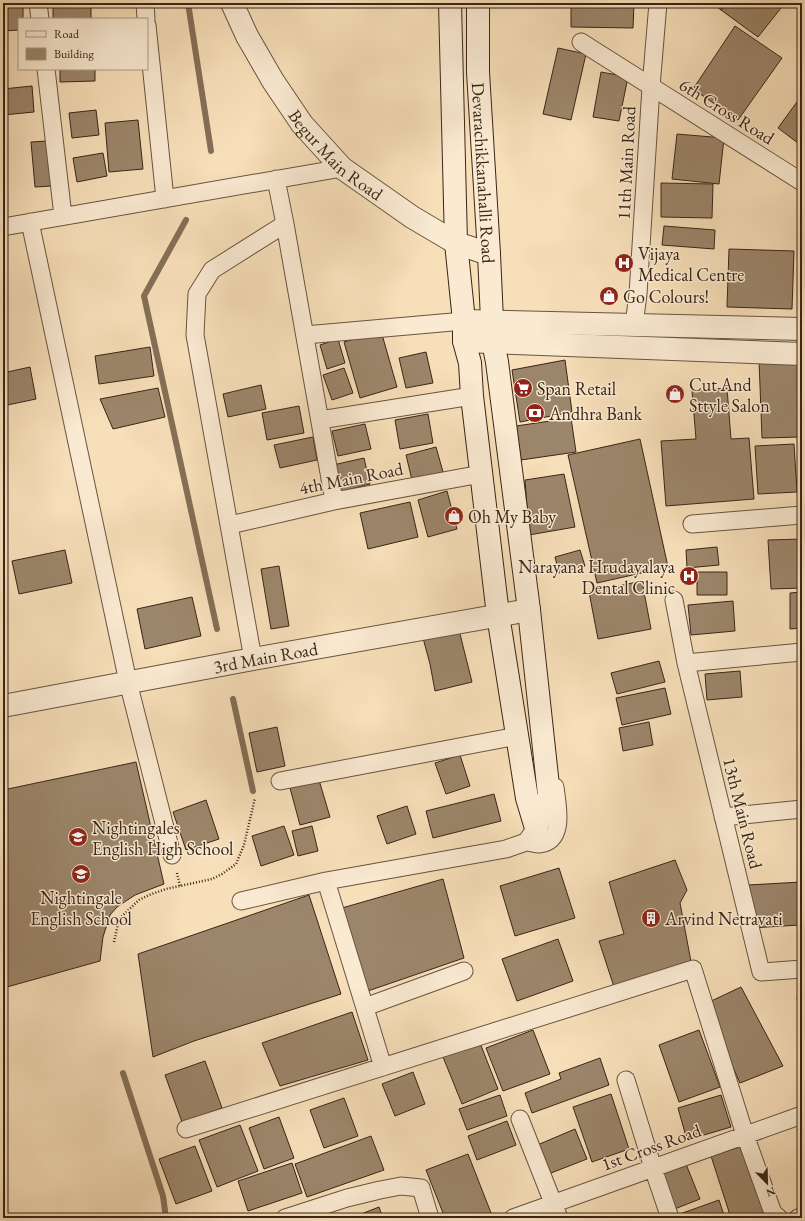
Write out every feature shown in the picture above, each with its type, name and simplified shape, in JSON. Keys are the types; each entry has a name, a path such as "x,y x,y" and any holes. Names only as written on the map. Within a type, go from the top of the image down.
{"main road":[{"name":"Begur Main Road","path":"232,3 247,36 273,81 302,124 342,168 412,217 456,244 489,254"},
{"name":"Devarachikkanahalli Road","path":"450,3 456,244 464,331 470,363 472,396 498,615 527,798 531,835"},
{"name":"Devarachikkanahalli Road","path":"478,3 478,72 494,342 552,791"},
{"path":"494,342 634,325 802,329"},
{"path":"464,331 494,342 802,354"},
{"name":"3rd Main Road","path":"3,706 253,659 529,610"},
{"path":"527,798 552,791"},
{"path":"531,835 552,791"}],"street":[{"path":"38,3 40,18"},
{"path":"145,3 146,18"},
{"name":"11th Main Road","path":"634,325 638,294 651,87 658,3"},
{"path":"148,35 165,198"},
{"name":"6th Cross Road","path":"581,42 802,182"},
{"path":"46,70 63,216"},
{"path":"3,227 342,168"},
{"path":"276,179 334,501"},
{"path":"30,222 128,682 172,855"},
{"path":"253,659 195,335 197,294 212,270 285,224"},
{"path":"305,335 464,331"},
{"path":"320,420 472,396"},
{"name":"4th Main Road","path":"230,524 334,501 481,474"},
{"path":"692,524 802,515"},
{"name":"13th Main Road","path":"674,600 686,663 761,972 802,969"},
{"path":"686,663 802,652"},
{"path":"280,781 517,736"},
{"path":"723,817 802,809"},
{"path":"241,901 326,881 506,849 531,835"},
{"path":"326,881 383,1067"},
{"path":"186,1129 693,969 745,1135 773,1213 779,1218"},
{"path":"365,1007 464,972"},
{"path":"626,1080 652,1168 670,1218"},
{"name":"1st Cross Road","path":"513,1218 556,1211 652,1168 802,1115"},
{"path":"520,1119 556,1211"},
{"path":"284,1218 348,1198 401,1186 421,1188 430,1218"},
{"path":"798,1218 802,1217"}],"path":[{"path":"114,942 118,919 140,900 166,889 212,879 236,864 244,845 255,798"}],"building":[{"path":"3,3 23,3 23,18 18,18 18,30 3,31"},
{"path":"53,3 91,3 91,18 53,18"},
{"path":"571,3 634,3 633,28 571,27"},
{"path":"712,3 727,3 721,10"},
{"path":"727,3 785,3 758,37 721,10"},
{"path":"735,26 782,58 738,120 693,89"},
{"path":"558,48 586,54 571,120 543,114"},
{"path":"60,70 95,70 95,81 60,82"},
{"path":"601,72 628,77 619,121 593,117"},
{"path":"32,86 34,112 3,115 3,89"},
{"path":"802,95 802,146 778,128"},
{"path":"96,110 99,135 72,138 69,113"},
{"path":"138,120 143,169 109,172 105,123"},
{"path":"677,134 724,138 719,184 672,179"},
{"path":"47,141 52,186 35,187 31,142"},
{"path":"103,153 107,176 77,182 73,158"},
{"path":"661,183 713,184 712,218 661,217"},
{"path":"664,226 715,230 714,249 662,245"},
{"path":"729,249 794,251 792,309 727,307"},
{"path":"802,259 802,305 799,305"},
{"path":"381,331 397,387 360,398 344,342"},
{"path":"338,339 345,363 327,369 320,345"},
{"path":"150,347 154,376 99,384 95,356"},
{"path":"426,352 433,383 406,388 399,358"},
{"path":"802,358 802,437 762,438 759,360"},
{"path":"565,360 572,412 520,422 512,370"},
{"path":"30,367 36,399 3,406 3,373"},
{"path":"344,368 353,393 332,400 323,375"},
{"path":"261,385 266,409 228,417 223,394"},
{"path":"158,388 165,417 113,429 100,399"},
{"path":"727,388 731,439 749,438 754,499 666,506 661,441 696,439 692,391"},
{"path":"299,406 304,433 267,440 262,413"},
{"path":"428,414 433,443 400,449 395,420"},
{"path":"571,418 576,452 521,460 516,426"},
{"path":"365,424 371,449 338,456 332,431"},
{"path":"313,437 317,460 280,468 274,445"},
{"path":"640,439 668,567 597,583 568,455"},
{"path":"794,444 797,492 758,494 755,446"},
{"path":"436,447 443,472 412,480 406,455"},
{"path":"364,458 370,484 339,492 333,465"},
{"path":"564,474 575,527 529,535 525,480"},
{"path":"447,491 457,529 428,537 418,500"},
{"path":"410,502 418,537 368,549 360,513"},
{"path":"802,539 802,588 771,589 768,540"},
{"path":"717,547 719,565 687,568 686,550"},
{"path":"65,550 72,583 19,594 12,561"},
{"path":"580,550 585,566 559,573 555,557"},
{"path":"279,566 289,626 271,629 261,569"},
{"path":"697,572 727,572 727,595 697,595"},
{"path":"642,581 651,629 598,639 589,592"},
{"path":"802,592 802,628 790,629 790,593"},
{"path":"192,597 201,636 145,649 137,609"},
{"path":"733,601 735,631 691,635 688,605"},
{"path":"459,630 472,682 435,691 423,638"},
{"path":"659,661 665,682 617,694 611,673"},
{"path":"740,671 742,697 707,700 705,674"},
{"path":"665,688 671,714 622,725 616,698"},
{"path":"649,722 653,745 623,751 619,728"},
{"path":"277,727 285,766 257,772 249,733"},
{"path":"460,755 470,786 446,794 435,763"},
{"name":"Nightingales English High School","path":"136,762 164,884 135,895 117,907 110,915 103,937 100,961 7,987 3,963 3,790"},
{"path":"319,780 330,817 300,825 290,788"},
{"path":"494,794 501,821 433,838 426,811"},
{"path":"206,800 219,839 186,850 173,812"},
{"path":"407,806 416,834 387,844 377,816"},
{"path":"284,826 294,855 261,866 252,836"},
{"path":"312,826 318,851 298,856 292,831"},
{"name":"Arvind Netravati","path":"675,860 687,890 680,903 692,967 616,993 599,941 624,934 609,882"},
{"path":"559,868 575,918 515,936 500,886"},
{"path":"443,879 464,958 365,992 342,908"},
{"path":"802,882 802,901 799,901 800,925 751,928 748,885"},
{"path":"309,895 341,994 194,1041 153,1057 138,954"},
{"path":"558,939 573,981 517,1001 502,959"},
{"path":"741,987 783,1066 740,1083 705,1004"},
{"path":"802,996 802,1011 799,1012 797,997"},
{"path":"352,1012 368,1060 280,1086 262,1043"},
{"path":"533,1030 550,1074 503,1091 486,1048"},
{"path":"699,1030 720,1087 679,1102 659,1045"},
{"path":"480,1043 498,1089 462,1104 443,1057"},
{"path":"600,1058 609,1085 532,1113 525,1093 561,1079 559,1073"},
{"path":"205,1061 222,1108 182,1122 165,1075"},
{"path":"413,1072 425,1104 395,1116 382,1084"},
{"path":"611,1094 629,1149 592,1162 573,1107"},
{"path":"500,1095 507,1116 467,1130 459,1109"},
{"path":"721,1095 731,1127 687,1140 678,1108"},
{"path":"344,1098 358,1136 324,1148 310,1110"},
{"path":"279,1117 294,1158 264,1169 249,1128"},
{"path":"507,1121 516,1145 477,1160 468,1136"},
{"path":"240,1125 258,1171 217,1187 199,1140"},
{"path":"575,1129 587,1159 546,1175 535,1146"},
{"path":"371,1136 384,1170 307,1197 295,1164"},
{"path":"195,1146 212,1191 176,1204 159,1159"},
{"path":"743,1146 766,1217 765,1218 731,1218 711,1156"},
{"path":"468,1154 493,1218 445,1218 426,1170"},
{"path":"684,1159 700,1199 672,1210 656,1170"},
{"path":"292,1163 302,1193 248,1211 238,1181"},
{"path":"719,1200 725,1218 678,1218 677,1215"},
{"path":"379,1207 383,1218 351,1218"}],"waterway":[{"path":"188,3 211,151"},
{"path":"186,220 144,296 217,629"},
{"path":"233,699 253,791"},
{"path":"123,1073 163,1196 166,1218"}],"place":[{"name":"Vijaya Medical Centre","path":"624,263"},
{"name":"Go Colours!","path":"609,296"},
{"name":"Span Retail","path":"523,388"},
{"name":"Cut And Sttyle Salon","path":"675,394"},
{"name":"Andhra Bank","path":"535,413"},
{"name":"Oh My Baby","path":"454,516"},
{"name":"Narayana Hrudayalaya Dental Clinic","path":"689,576"},
{"name":"Nightingales English High School","path":"78,837"},
{"name":"Nightingale English School","path":"81,874"},
{"name":"Arvind Netravati","path":"651,918"}]}
